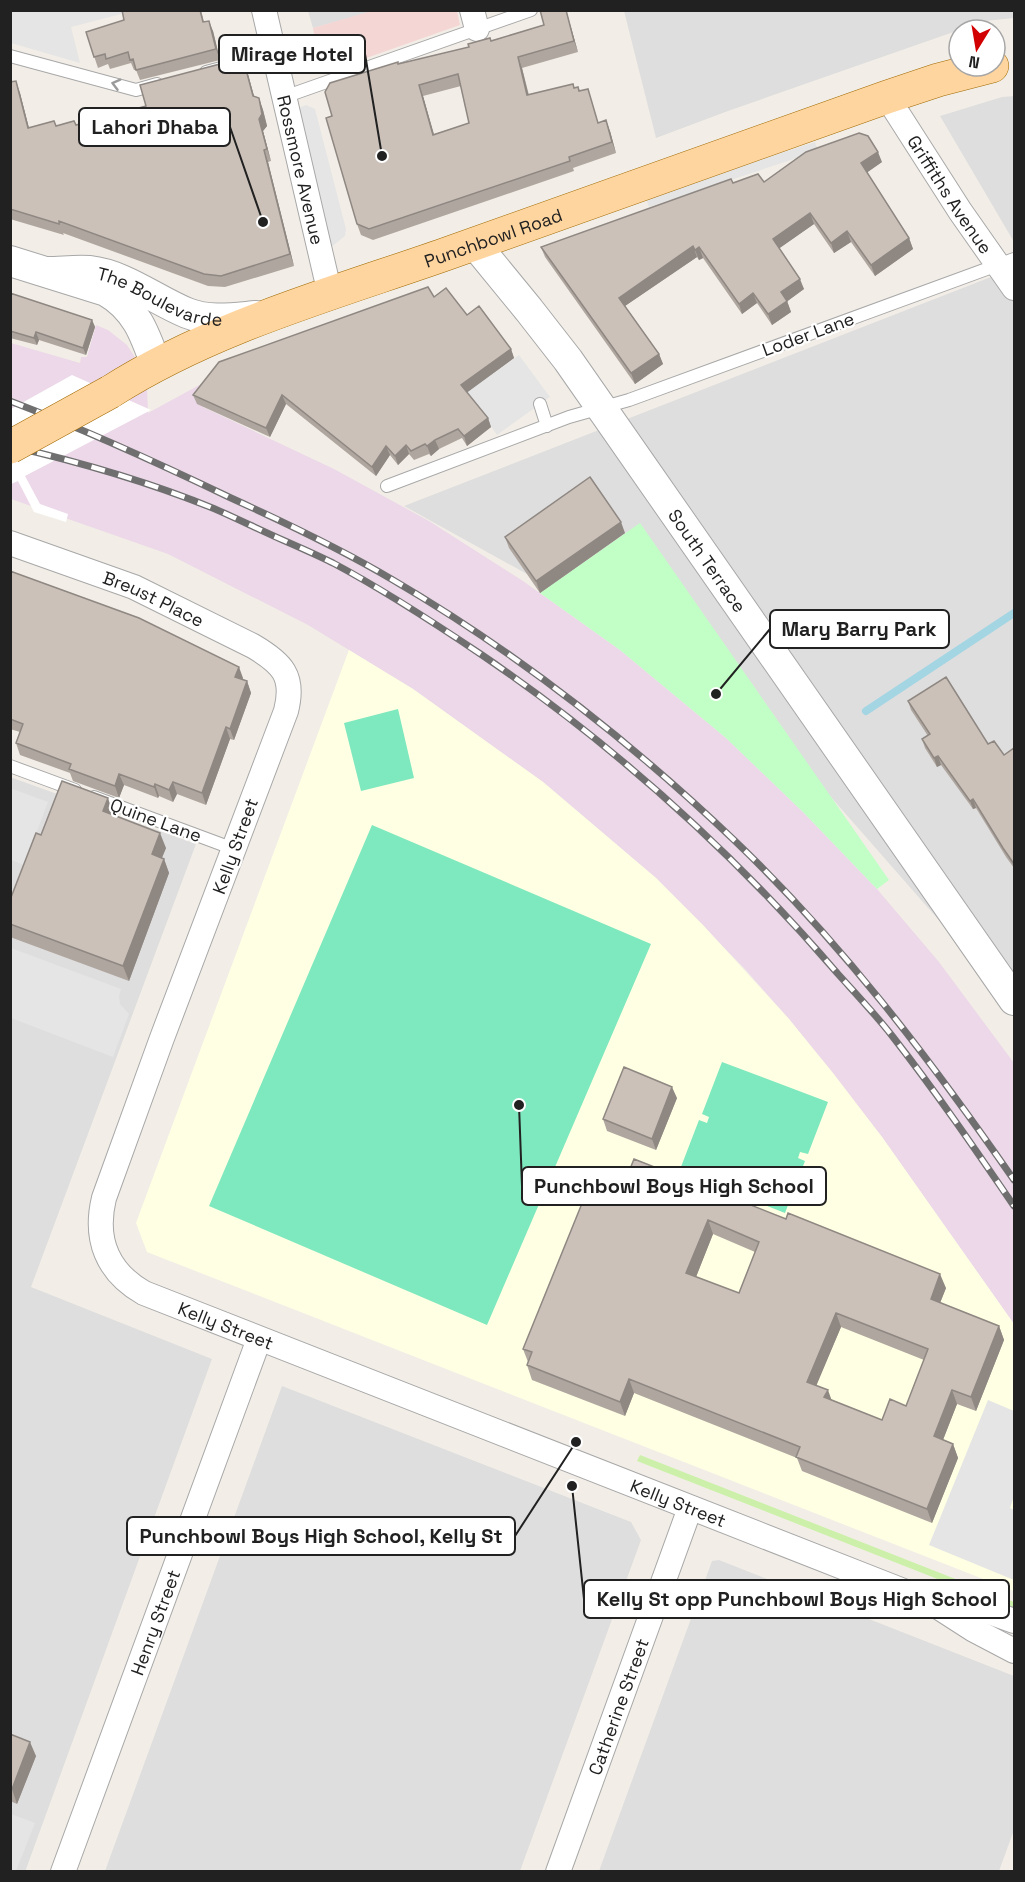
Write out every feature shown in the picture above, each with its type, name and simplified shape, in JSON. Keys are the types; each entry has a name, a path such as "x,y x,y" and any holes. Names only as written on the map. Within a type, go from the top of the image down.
{"main road":[{"name":"Punchbowl Road","path":"10,447 156,364 228,332 887,97 947,78"}],"street":[{"name":"Rossmore Avenue","path":"264,10 330,294"},
{"name":"Griffiths Avenue","path":"887,97 960,211 1006,262 1014,288"},
{"name":"South Terrace","path":"475,244 529,310 601,407 1014,1000"},
{"name":"The Boulevarde","path":"10,261 106,291 124,303 139,321 156,364"},
{"name":"The Boulevarde","path":"47,272 89,271 103,274 144,291 186,313 203,318 229,319 275,315"},
{"name":"Breust Place","path":"10,543 134,587 254,646 275,661 286,675"},
{"name":"Kelly Street","path":"286,675 289,694 286,711 104,1198 100,1227 102,1241 111,1264 120,1276 144,1293 929,1601 974,1630 1014,1651"},
{"name":"Henry Street","path":"63,1872 259,1339"},
{"name":"Catherine Street","path":"558,1872 690,1508"},
{"name":"Kelly Street","path":"929,1601 978,1608 1014,1621"}],"lane":[{"path":"284,97 474,20 531,10"},
{"path":"191,76 274,54"},
{"path":"10,56 136,90 169,81"},
{"name":"Loder Lane","path":"387,486 547,426 629,400 1006,262"},
{"path":"540,404 547,426"},
{"name":"Quine Lane","path":"10,766 234,849"}],"shaded area":[{"path":"308,10 375,11 313,28"},
{"path":"375,10 457,11 460,25 321,74 313,28"},
{"path":"1014,10 1014,18 947,18 947,34 656,138 624,11"},
{"path":"10,11 133,11 71,27 80,63 11,43"},
{"path":"1014,96 1014,242 940,116 1002,97"},
{"path":"306,105 315,109 346,229 345,236 330,248 296,109"},
{"path":"815,142 818,151 649,207 646,198"},
{"path":"1014,268 1014,1006 738,691 404,506"},
{"path":"96,325 108,330 127,345 142,368 147,386 148,413 214,377 203,407 334,469 429,521 523,581 620,650 726,738 804,813 877,889 939,962 1014,1063 1014,1324 882,1137 789,1019 744,968 656,878 543,782 413,689 308,625 168,554 11,499 11,343 80,363 81,357 87,357"},
{"path":"519,355 550,397 497,435 467,392"},
{"path":"349,650 413,689 543,782 656,878 703,925 789,1019 882,1137 1014,1324 1014,1591 147,1252 136,1223"},
{"path":"10,777 196,844 31,1287 212,1359 25,1872 10,1871"},
{"path":"10,788 48,802 24,865 11,860"},
{"path":"11,948 121,989 120,1004 129,1014 113,1057 11,1018"},
{"path":"282,1386 631,1522 641,1540 520,1871 105,1871"},
{"path":"988,1400 1014,1411 1014,1496 1010,1508 1014,1510 1014,1580 929,1545"},
{"path":"719,1560 1014,1676 1014,1830 999,1871 599,1871 712,1561"},
{"path":"11,1814 35,1823 16,1871 11,1871"}],"green space":[{"path":"640,523 889,880 877,889 804,813 726,738 620,650 540,593"},
{"path":"398,709 414,778 361,791 344,723"},
{"path":"372,825 651,944 487,1325 209,1206"},
{"path":"722,1062 828,1102 808,1154 800,1152 798,1158 805,1161 785,1213 679,1172 699,1120 707,1123 709,1117 702,1114"},
{"path":"640,1455 1014,1602 1014,1609 637,1461"}],"pier":[{"path":"72,375 151,410 25,476 40,504 68,514 66,522 34,512 18,481 11,484 11,409"}],"building":[{"path":"122,10 200,10 203,22 209,21 216,49 136,70 128,52 106,59 105,54 94,57 86,32 124,20"},
{"path":"540,10 566,10 574,41 518,57 527,95 573,84 574,88 578,87 579,91 588,89 598,123 606,120 612,142 569,157 570,161 369,229 357,224 326,118 332,116 325,92 330,83 398,62 398,64 469,47 468,44 490,38 491,41 544,25","holes":["458,74 469,123 433,135 419,85"]},
{"path":"244,62 253,96 259,98 262,114 259,119 267,149 264,150 290,254 221,276 204,274 59,221 59,224 10,209 10,82 16,81 28,128 54,121 56,126 74,121 76,125 146,106 140,85 220,64 221,68"},
{"path":"859,133 868,136 878,152 861,163 909,238 871,265 847,231 831,243 810,213 773,239 800,279 781,292 787,301 768,314 753,293 739,304 699,247 695,250 693,246 619,298 659,354 631,373 541,247 731,179 733,183 758,174 764,182 806,152"},
{"path":"428,287 434,297 446,288 467,315 479,306 511,349 461,385 488,418 464,436 458,429 427,446 425,444 411,451 406,445 395,456 386,446 372,467 282,395 266,428 193,395 219,362"},
{"path":"10,293 92,320 83,348 36,332 34,338 10,331"},
{"path":"590,477 621,522 536,581 505,537"},
{"path":"10,571 139,618 239,667 235,677 247,681 230,729 226,727 202,793 173,782 169,790 155,784 154,787 119,774 115,786 69,769 71,764 16,743 23,724 10,719"},
{"path":"946,677 988,744 994,741 1004,755 1014,748 1014,864 973,799 970,801 938,756 934,758 922,739 930,734 908,701"},
{"path":"62,781 108,798 103,811 160,833 152,854 164,859 123,966 10,924 10,900 36,833 41,835"},
{"path":"624,1067 672,1087 652,1139 603,1119"},
{"path":"634,1159 786,1219 788,1213 940,1274 931,1299 999,1326 971,1397 952,1390 934,1436 953,1444 927,1509 796,1457 800,1447 629,1379 620,1402 527,1365 532,1352 523,1349 585,1196 592,1199 597,1185 620,1194","holes":["708,1220 759,1242 739,1293 686,1273","836,1313 928,1349 906,1406 890,1399 882,1420 824,1397 828,1390 807,1382"]},
{"path":"10,1734 30,1742 12,1789 10,1788"}],"waterway":[{"path":"866,711 1014,613"}],"railway":[{"path":"10,401 149,460 293,527 353,558 393,580 484,637 571,700 655,768 695,804 734,840 811,919 917,1046 1014,1180"},
{"path":"10,446 140,481 215,509 321,557 408,607 482,655 579,726 670,802 757,885 798,929 893,1037 1014,1206"}],"place":[{"name":"Mirage Hotel","path":"382,156"},
{"name":"Lahori Dhaba","path":"263,222"},
{"name":"Mary Barry Park","path":"716,694"},
{"name":"Punchbowl Boys High School","path":"519,1105"},
{"name":"Punchbowl Boys High School, Kelly St","path":"576,1442"},
{"name":"Kelly St opp Punchbowl Boys High School","path":"572,1486"}]}
